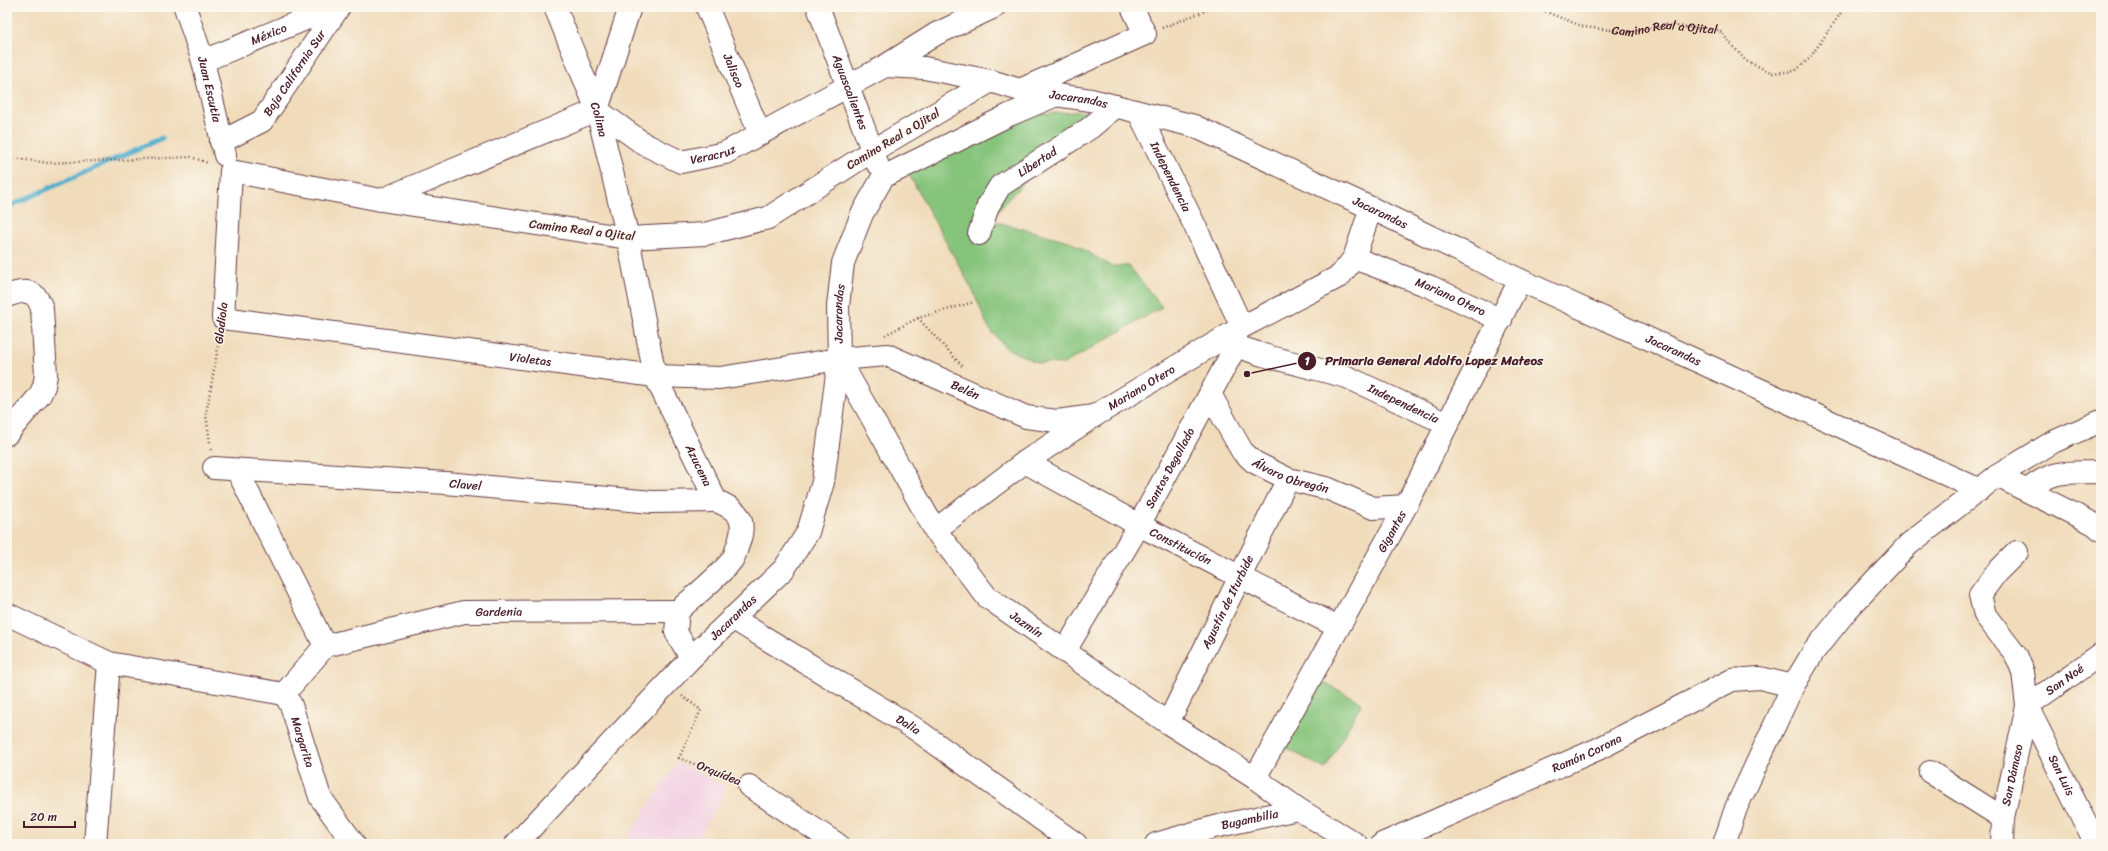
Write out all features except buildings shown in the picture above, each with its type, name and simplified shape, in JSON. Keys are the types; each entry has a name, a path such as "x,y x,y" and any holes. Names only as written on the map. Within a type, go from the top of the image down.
{"street":[{"name":"Juan Escutia","path":"185,7 202,61 221,142 231,174"},
{"name":"México","path":"202,61 335,7"},
{"name":"Baja California Sur","path":"221,142 262,121 339,7"},
{"name":"Colima","path":"555,7 597,110 628,238"},
{"path":"381,200 597,110 630,7"},
{"name":"Jalisco","path":"707,7 760,134"},
{"name":"Aguascalientes","path":"818,7 883,177"},
{"name":"Veracruz","path":"597,110 644,144 681,162 725,153 885,66 936,34 994,7"},
{"path":"1020,90 1145,34 1132,7"},
{"path":"885,66 924,68 991,81 1020,90 1054,96"},
{"name":"Camino Real a Ojital","path":"231,174 381,200 628,238 706,234 768,218 872,151 991,81"},
{"name":"Jacarandas","path":"516,844 691,658 784,569 808,532 823,482 839,359 838,306 843,263 862,214 883,177 1009,115 1054,96 1091,100 1194,126 1371,208 1520,280 1980,490"},
{"name":"Libertad","path":"979,234 988,206 1000,186 1090,128 1116,106"},
{"name":"Independencia","path":"1139,113 1194,224 1234,337 1263,355 1347,377 1447,424"},
{"name":"Gladiola","path":"223,318 231,174"},
{"name":"Mariano Otero","path":"935,530 1026,462 1094,416 1340,276 1354,258 1371,208"},
{"name":"Azucena","path":"628,238 655,376 716,501 730,506 738,514 743,525 742,534 733,559 678,611"},
{"name":"Mariano Otero","path":"1354,258 1431,287 1501,320"},
{"name":"Gigantes","path":"1255,778 1406,506 1520,280"},
{"path":"7,296 20,291 33,293 39,300 42,309 46,375 40,395 7,434"},
{"name":"Violetas","path":"223,318 655,376 720,378 839,359"},
{"name":"Santos Degollado","path":"1065,651 1140,525 1210,394 1234,337"},
{"name":"Belén","path":"839,359 887,355 1026,417 1057,421 1094,416"},
{"name":"Jazmín","path":"839,359 935,530 987,597 1168,724 1255,778 1298,809"},
{"name":"Álvaro Obregón","path":"1210,394 1242,451 1254,462 1288,479 1329,489 1374,508 1406,506"},
{"path":"1724,844 1736,808 1793,686 1814,651 1847,610 1909,544 1997,476 2053,442 2101,421"},
{"name":"Constitución","path":"1026,462 1140,525 1338,627"},
{"name":"Clavel","path":"214,468 446,483 652,502 716,501"},
{"path":"7,614 109,663 284,694 325,646 237,470"},
{"path":"2028,490 2040,479 2057,473 2101,472"},
{"path":"1997,476 2028,490 2094,524 2101,530"},
{"name":"Agustín de Iturbide","path":"1168,724 1288,479"},
{"path":"2017,552 1996,573 1980,595 1985,616 2017,657 2023,672 2027,706"},
{"path":"678,611 676,632 691,658"},
{"name":"Gardenia","path":"325,646 464,612 678,611"},
{"name":"Dalia","path":"732,618 914,728 1076,844"},
{"name":"San Noé","path":"2027,706 2101,654"},
{"path":"95,844 109,663"},
{"name":"Ramón Corona","path":"1382,844 1598,749 1732,680 1760,678 1793,686"},
{"name":"Margarita","path":"284,694 291,705 320,797 354,844"},
{"name":"San Dámaso","path":"2002,844 2003,818 2027,706"},
{"name":"San Luis","path":"2027,706 2096,844"},
{"path":"1930,772 2003,818"},
{"name":"Orquídea","path":"749,786 837,844"},
{"path":"1298,809 1356,844"},
{"name":"Bugambilia","path":"1156,844 1214,827 1298,809"}],"path":[{"path":"1145,34 1215,7"},
{"name":"Camino Real a Ojital","path":"1534,7 1584,27 1630,32 1664,24 1719,30 1746,61 1773,73 1795,71 1804,63 1845,7"},
{"path":"7,157 48,163 191,157 231,174"},
{"path":"878,338 918,318 974,302"},
{"name":"Gladiola","path":"214,468 206,414 223,318"},
{"path":"918,318 964,368"},
{"name":"Orquídea","path":"667,684 702,710 679,758 749,786"}],"shaded area":[{"path":"678,762 727,787 696,844 622,844"}],"green space":[{"path":"1090,111 989,220 1069,241 1111,266 1129,266 1162,307 1064,364 1038,363 1006,348 988,327 974,293 906,169 1038,114"},
{"path":"1317,678 1362,703 1325,769 1281,745"}],"waterway":[{"path":"7,207 162,138"}],"place":[{"name":"Primaria General Adolfo Lopez Mateos","path":"1247,374"}]}
